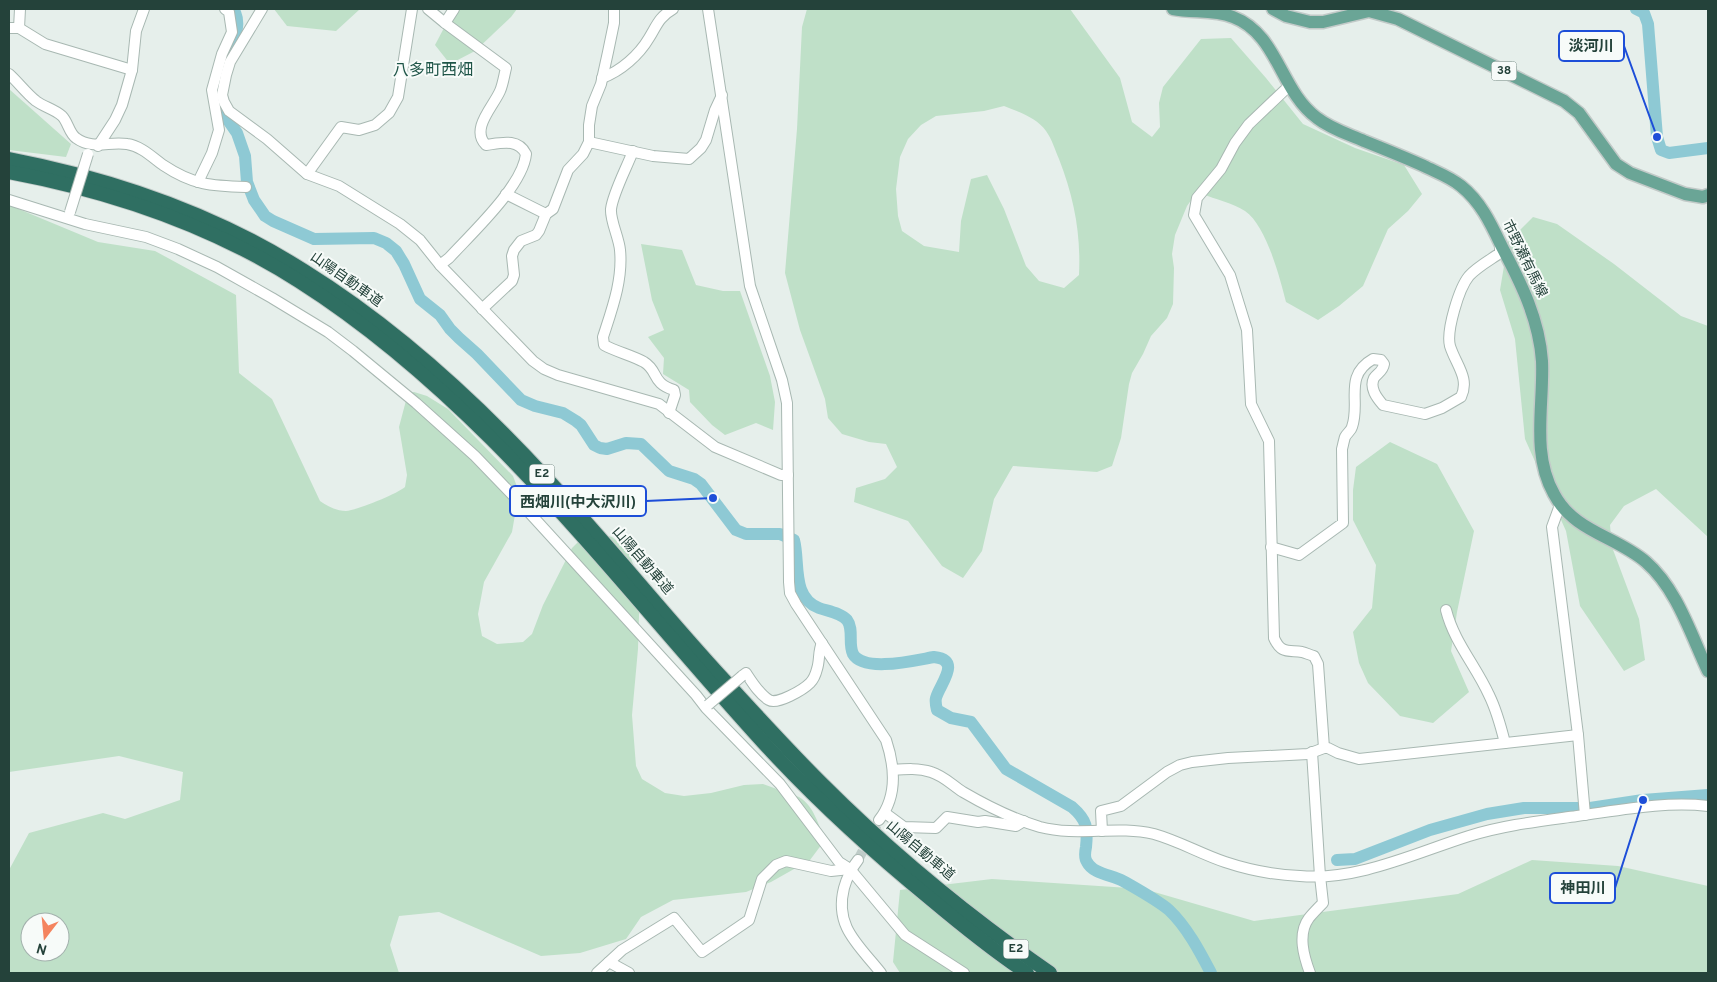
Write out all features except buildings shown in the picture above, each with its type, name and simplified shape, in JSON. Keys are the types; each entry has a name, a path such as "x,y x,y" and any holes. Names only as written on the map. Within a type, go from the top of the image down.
{"highway":[{"name":"山陽自動車道","path":"9,160 89,177 131,190 221,226 303,270 350,301 395,335 473,404 544,476 721,677 821,783 1027,973"},
{"name":"山陽自動車道","path":"9,172 86,189 128,202 217,237 297,280 343,310 388,344 467,414 535,484 718,692 811,792 857,836 978,929 1050,973"}],"main road":[{"name":"市野瀬有馬線","path":"1173,9 1214,12 1230,15 1247,22 1262,37 1289,86 1305,107 1328,126 1443,174 1460,184 1474,197 1484,211 1528,298 1539,339 1542,360 1541,456 1545,474 1553,493 1560,505 1573,519 1631,552 1660,577 1680,610 1708,671"},
{"name":"38","path":"1273,9 1286,16 1310,22 1323,22 1368,10 1398,19 1564,101 1579,113 1616,164 1630,173 1685,194 1708,196"}],"street":[{"path":"20,9 14,28 45,44 132,70"},
{"path":"69,215 88,154 115,120 122,105 132,70 136,31 144,9"},
{"path":"198,182 212,153 219,130 212,90 222,54 232,32 228,12 225,9"},
{"path":"262,9 230,62 222,88 224,102 229,111 268,139 308,174 339,186 400,224 420,240 440,265 482,309 533,361 544,369 558,375 659,404 724,452 788,475"},
{"path":"308,174 341,127 360,130 375,125 389,113 398,97 412,9"},
{"path":"428,9 506,68 500,91 482,122 480,133 486,145 510,141 524,150 526,154 526,162 522,171 506,194 449,258 440,265"},
{"path":"445,23 454,9"},
{"path":"482,309 512,281 514,276 512,256 514,250 521,241 536,235 546,214 553,209 568,170 583,154 590,142 589,124 592,106 602,78 614,23 614,9"},
{"path":"602,78 611,75 636,56 662,15 673,9"},
{"path":"708,9 750,286 782,380 787,403 790,593 886,740 891,755 894,785 882,817 904,827 936,828 947,817 1016,826 1024,821"},
{"path":"9,74 34,99 63,117 72,134 77,139 94,145 129,144 141,149 164,166 189,180 213,186 246,187"},
{"path":"1289,86 1249,124 1235,143 1221,169 1197,198 1194,215 1230,275 1247,330 1252,404 1269,442 1274,638 1277,646 1282,649 1314,656 1318,664 1324,748"},
{"path":"590,142 653,156 689,159 701,148 706,140 715,110 722,95"},
{"path":"633,151 611,209 621,262 618,290 604,337 604,345 645,363 651,368 664,387 674,390 675,395 669,413"},
{"path":"506,194 546,214"},
{"path":"9,200 146,236 186,252 272,298 328,332 353,351 416,403 481,462 526,508 707,707 780,784 839,862 850,869 905,935 964,973"},
{"path":"1271,547 1299,555 1343,523 1342,448 1345,437 1352,428 1354,385 1358,372 1367,362 1373,359 1381,360 1384,364 1383,369 1374,378 1372,386 1376,396 1383,405 1425,414 1442,408 1461,397 1465,384 1450,344 1449,333 1462,288 1470,276 1500,253 1500,243"},
{"path":"1560,505 1552,527 1578,735 1585,815"},
{"path":"1446,610 1456,638 1494,706 1504,743"},
{"path":"707,707 746,673 762,695 775,702 781,700 810,682 818,669 819,648 822,643"},
{"path":"1098,831 1101,811 1121,806 1167,772 1180,765 1192,762 1228,758 1308,754 1324,748 1359,759 1578,735"},
{"path":"1310,973 1305,959 1302,940 1307,920 1323,903 1312,752"},
{"path":"893,770 920,770 943,776 961,791 989,806 1042,827 1080,832 1116,830 1153,834 1176,841 1226,862 1287,875 1320,876 1356,871 1384,864 1472,835 1508,826 1671,804 1708,806"},
{"path":"858,860 850,869 841,899 844,923 848,932 881,973"},
{"path":"597,973 622,950 674,918 702,952 749,920 762,879 776,865 786,861 831,871 850,869"},
{"path":"609,962 629,973"}],"green space":[{"path":"274,9 360,9 336,31 287,26"},
{"path":"454,9 517,9 475,51 450,64 435,45"},
{"path":"807,9 1070,9 1120,78 1132,122 1152,137 1160,127 1159,103 1163,87 1201,39 1231,38 1303,124 1355,148 1404,165 1422,194 1408,211 1388,229 1363,286 1318,320 1286,302 1266,240 1253,218 1230,203 1202,194 1194,196 1187,206 1175,235 1172,254 1174,268 1173,304 1167,318 1151,336 1132,373 1121,438 1112,466 1097,472 1013,466 994,499 982,551 963,578 942,566 908,521 854,502 856,488 885,479 897,467 886,444 869,442 842,434 828,418 825,399 800,330 785,273 797,129 802,27","holes":["1004,106 1033,119 1046,131 1069,188 1078,230 1079,275 1064,288 1039,281 1026,266 1004,209 987,175 971,179 961,221 959,252 924,246 902,231 898,216 896,189 900,157 908,139 921,125 936,116 984,111"]},
{"path":"9,89 71,144 66,157 9,150"},
{"path":"9,205 98,242 155,251 236,295 239,373 272,399 320,501 329,506 343,511 351,510 386,497 405,487 407,475 399,427 408,393 414,392 427,396 448,409 513,476 519,492 512,532 484,582 478,614 482,636 497,644 523,642 532,634 543,605 572,548 585,535 601,534 612,537 628,551 640,581 638,649 632,715 636,766 642,779 665,793 684,796 711,793 744,785 763,784 799,797 804,801 815,816 825,840 810,860 771,882 746,892 673,900 641,917 626,939 580,953 541,956 439,912 399,916 390,945 399,973 9,973 9,870 29,833 103,813 125,819 180,800 183,772 119,756 9,772"},
{"path":"1533,217 1557,224 1614,264 1681,316 1708,326 1708,537 1656,489 1624,506 1610,525 1612,547 1639,619 1645,660 1624,671 1580,606 1566,531 1525,439 1515,339 1500,290 1508,242"},
{"path":"641,244 682,250 696,285 723,291 740,291 770,376 775,402 773,430 756,423 725,435 712,425 690,402 689,390 663,374 664,358 648,337 664,330 652,300"},
{"path":"1390,442 1437,464 1474,531 1451,651 1469,692 1433,723 1400,716 1368,683 1359,663 1353,632 1372,608 1376,565 1353,520 1353,490 1356,467"},
{"path":"1532,860 1618,866 1708,886 1708,973 900,973 893,962 900,890 992,879 1144,889 1254,921 1458,894"}],"waterway":[{"path":"222,75 236,33 237,24 233,9"},
{"path":"1636,9 1644,13 1648,24 1657,137 1661,150 1669,153 1708,148"},
{"path":"219,95 219,107 237,133 245,156 247,182 254,200 265,216 314,239 374,238 386,243 396,251 404,264 420,299 440,315 450,329 521,400 535,406 563,413 581,425 594,445 600,448 607,449 626,443 641,444 669,471 694,479 701,484 736,530 746,534 780,534 794,540 798,578 804,596 810,603 838,614 847,620 850,628 853,654 859,660 868,663 891,664 934,657 943,659 947,663 948,668 936,698 937,710 951,718 971,722 1006,769 1072,807 1084,820 1087,835 1085,857 1090,866 1098,872 1123,881 1169,910 1198,948 1211,973"},
{"path":"1590,808 1643,800 1708,795"},
{"path":"1337,860 1355,859 1430,830 1487,814 1524,808 1580,808"}],"tunnel":[{"path":"858,860 879,820"}],"place":[{"name":"淡河川","path":"1657,137"},
{"name":"西畑川(中大沢川)","path":"713,498"},
{"name":"神田川","path":"1643,800"}],"district":[{"name":"八多町西畑","path":"433,71"}]}
